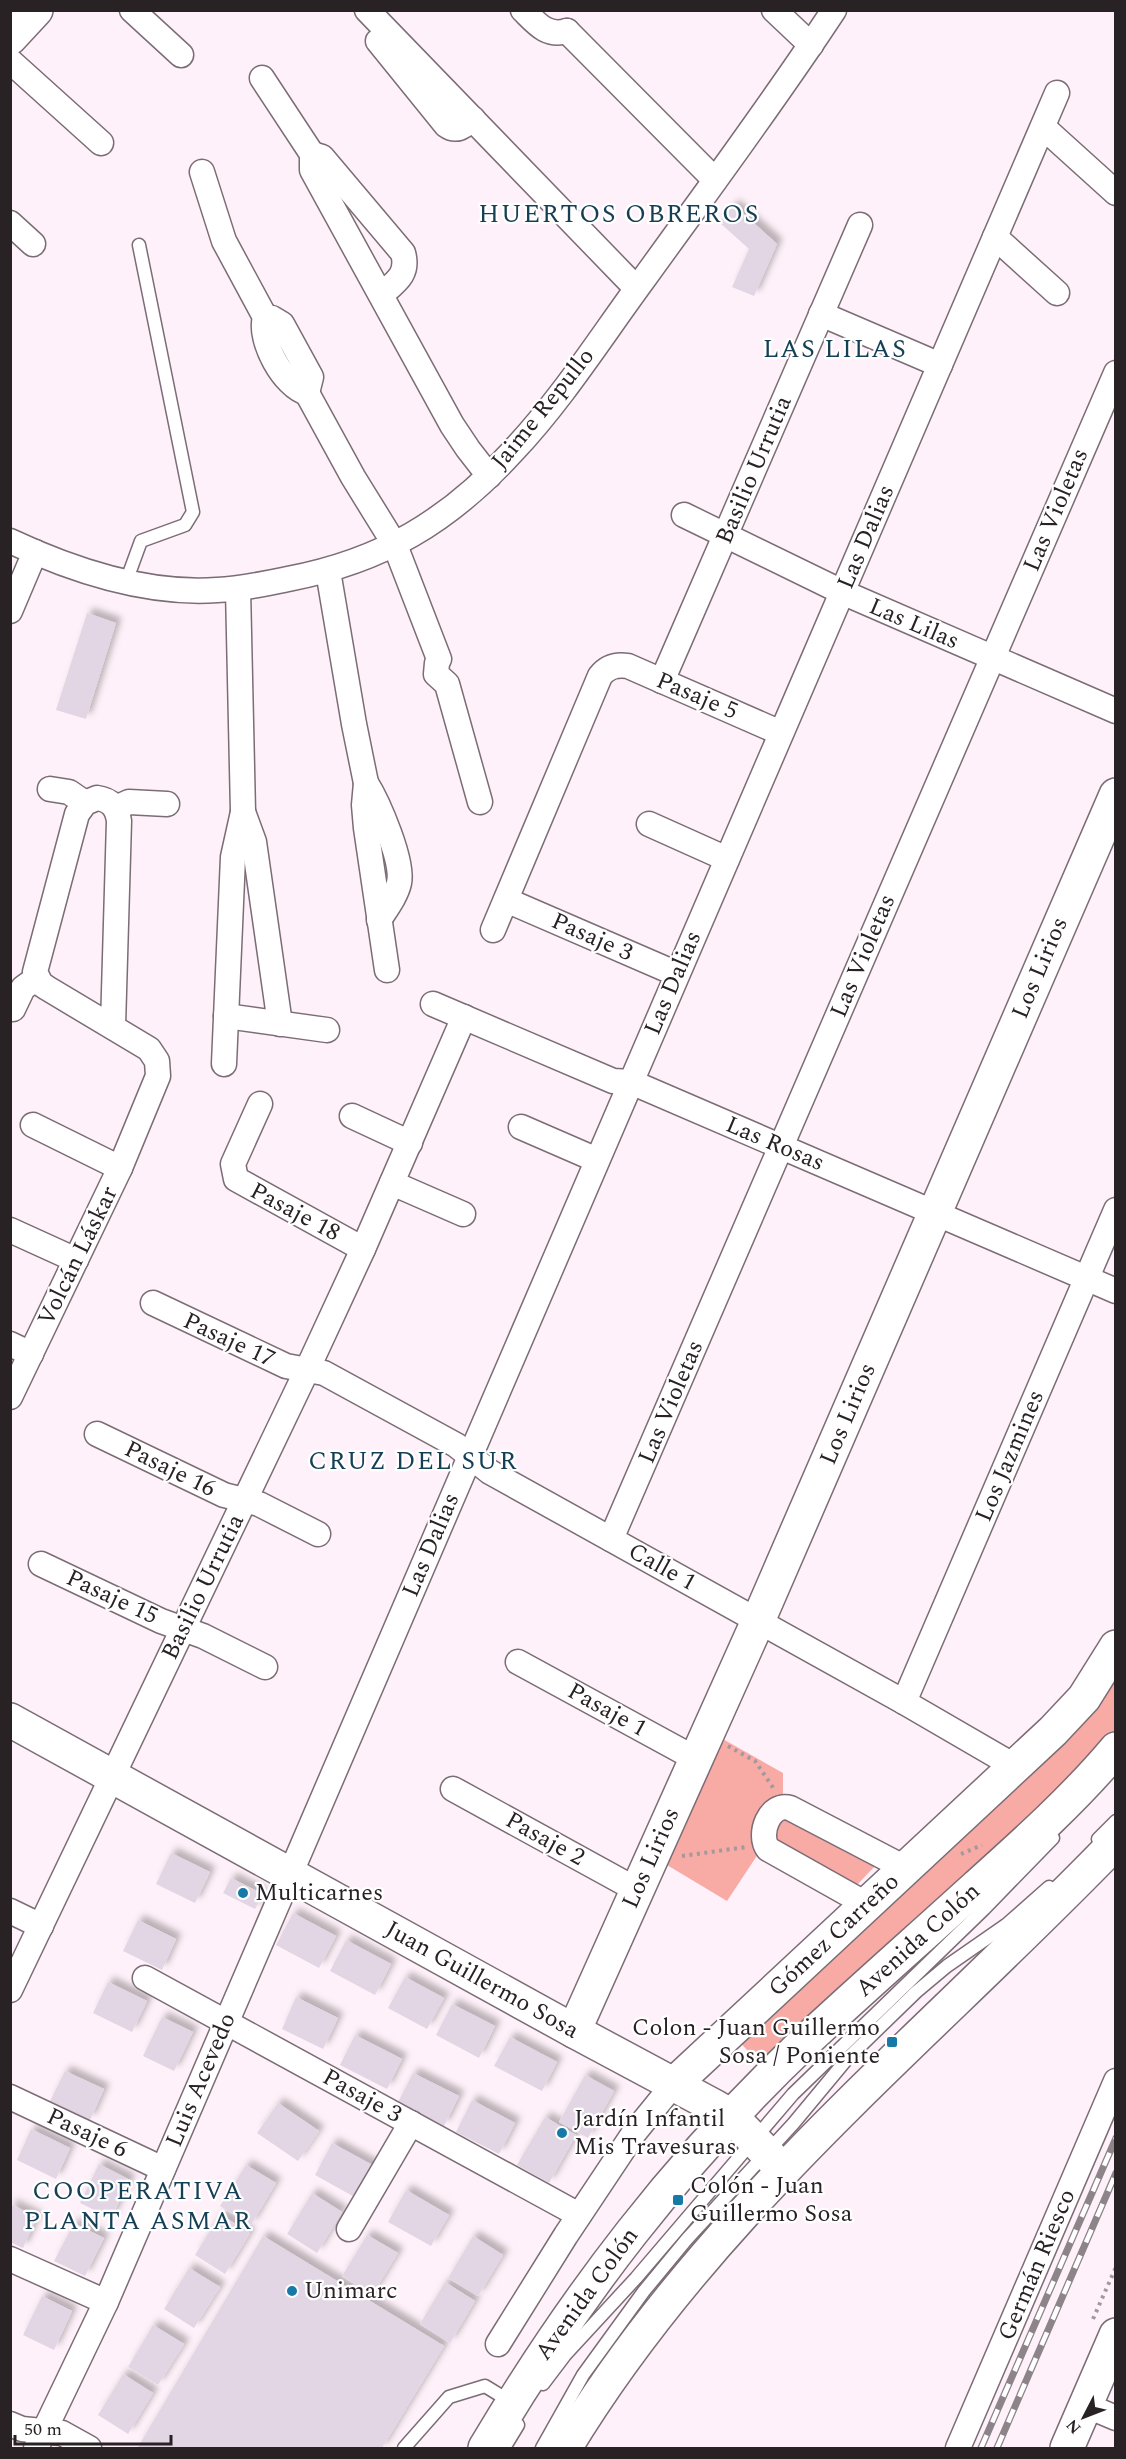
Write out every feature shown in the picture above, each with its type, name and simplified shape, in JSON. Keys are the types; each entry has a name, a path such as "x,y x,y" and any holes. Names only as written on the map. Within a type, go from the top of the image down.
{"street":[{"path":"10,38 36,10"},
{"path":"132,10 181,55"},
{"path":"355,10 446,125 459,129 473,119"},
{"path":"367,10 636,288"},
{"path":"523,10 547,32 554,33 568,21 715,180"},
{"path":"774,10 811,45"},
{"name":"Jaime Repullo","path":"10,541 35,552 126,582 192,591 238,589 328,571 395,544 431,523 489,476 537,424 715,180 834,10"},
{"path":"10,61 100,143"},
{"path":"262,78 312,154 312,170 460,438 489,476"},
{"name":"Las Dalias","path":"290,1874 1057,93"},
{"path":"1042,127 1116,193"},
{"path":"312,154 322,157 403,254 404,272 382,294"},
{"path":"202,172 224,241 265,317 278,320 285,328 311,377 307,393 352,477 395,544 439,659 451,669 452,675 447,684 480,802"},
{"path":"10,224 33,244"},
{"name":"Basilio Urrutia","path":"662,681 860,225"},
{"path":"995,237 1057,293"},
{"path":"821,314 940,365"},
{"name":"Las Violetas","path":"611,1539 1116,373"},
{"name":"Las Lilas","path":"684,515 842,592 1116,711"},
{"path":"10,611 35,552"},
{"path":"328,571 355,733 366,783 382,813 400,873 398,888 379,920 387,970"},
{"path":"224,1064 233,857 243,812 238,589"},
{"name":"Pasaje 5","path":"506,900 600,676 612,666 628,666 781,733"},
{"path":"50,789 69,792 85,803"},
{"name":"Los Lirios","path":"574,2031 758,1621 1116,795"},
{"path":"13,1009 23,988 37,978 36,965 41,944 77,814 85,803 97,798 107,800 116,808 119,821 112,1026"},
{"path":"116,808 129,802 167,804"},
{"path":"243,812 254,842 280,1024"},
{"path":"649,824 727,859"},
{"path":"494,930 506,900"},
{"name":"Pasaje 3","path":"506,900 677,975"},
{"name":"Volcán Láskar","path":"10,1397 21,1349 76,1260 120,1168 158,1076 157,1061 149,1048 47,988 37,978"},
{"name":"Las Rosas","path":"433,1004 614,1081 631,1082 1116,1291"},
{"path":"226,1016 327,1030"},
{"name":"Basilio Urrutia","path":"10,1989 307,1370 363,1249 464,1017"},
{"name":"Pasaje 18","path":"260,1104 233,1164 236,1179 363,1249"},
{"path":"352,1116 410,1143"},
{"path":"33,1125 120,1168"},
{"path":"521,1127 597,1160"},
{"path":"392,1183 463,1214"},
{"name":"Los Jazmines","path":"904,1702 1116,1210"},
{"path":"10,1230 76,1260"},
{"name":"Pasaje 17","path":"153,1303 286,1366 307,1370"},
{"name":"Calle 1","path":"307,1370 324,1373 456,1445 490,1472 904,1702 1016,1767"},
{"name":"Pasaje 16","path":"97,1434 224,1496 259,1504 318,1534"},
{"name":"Pasaje 15","path":"41,1564 203,1636 265,1667"},
{"name":"Gómez Carreño","path":"498,2344 579,2215 650,2111 674,2085 866,1904 1016,1767 1084,1698 1116,1647"},
{"name":"Pasaje 1","path":"518,1662 701,1747"},
{"name":"Juan Guillermo Sosa","path":"10,1720 731,2116 768,2154"},
{"name":"Avenida Colón","path":"485,2448 526,2401 564,2323 627,2235 731,2116 808,2039 1064,1806 1116,1749"},
{"name":"Pasaje 2","path":"453,1789 644,1875"},
{"path":"866,1904 773,1852 771,1824 790,1808 905,1868"},
{"path":"566,2448 621,2365 675,2293 749,2206 768,2154 1103,1844"},
{"name":"Luis Acevedo","path":"41,2439 106,2302 290,1874"},
{"path":"10,1911 41,1926"},
{"name":"Pasaje 3","path":"145,1978 579,2215"},
{"name":"Germán Riesco","path":"958,2448 1116,2081"},
{"name":"Pasaje 6","path":"10,2097 163,2169"},
{"path":"349,2229 411,2123"},
{"path":"10,2259 106,2302"},
{"path":"1067,2448 1116,2335"},
{"path":"1085,2405 1116,2418"},
{"path":"10,2424 41,2439 62,2433 89,2448"}],"lane":[{"path":"126,582 141,541 186,525 193,512 139,245"},
{"path":"1103,1844 1116,1821"},
{"path":"504,2448 526,2401 565,2355 636,2278 768,2154 817,2068 984,1909 1064,1826"},
{"path":"542,2448 583,2375 624,2317 687,2238 768,2154 847,2059 946,1966 1006,1925 1057,1880"},
{"path":"404,2448 448,2397 486,2386 526,2401"}],"path":[{"path":"644,1875 771,1824 769,1779 755,1761 701,1747"}],"shaded area":[{"path":"1115,1677 1115,1734 1077,1775 759,2063 737,2039"},
{"path":"721,1738 783,1773 783,1814 876,1865 855,1887 766,1842 727,1901 667,1865"}],"building":[{"path":"734,205 777,244 754,296 732,287 749,249 719,222"},
{"path":"87,613 116,623 86,719 56,710"},
{"path":"171,1853 210,1872 195,1903 156,1884"},
{"name":"Multicarnes","path":"231,1878 263,1894 255,1909 223,1893"},
{"path":"293,1913 336,1936 319,1968 276,1945"},
{"path":"138,1920 176,1939 162,1970 123,1951"},
{"path":"346,1940 391,1964 375,1995 330,1971"},
{"path":"405,1977 444,1998 427,2029 388,2008"},
{"path":"108,1982 147,2001 132,2032 93,2013"},
{"path":"296,1997 338,2018 323,2049 282,2029"},
{"path":"452,2004 495,2026 479,2058 436,2035"},
{"path":"162,2017 193,2032 174,2071 143,2056"},
{"path":"355,2035 402,2059 387,2089 340,2065"},
{"path":"510,2037 557,2062 542,2091 494,2066"},
{"path":"65,2071 104,2089 90,2120 50,2101"},
{"path":"413,2073 459,2096 444,2126 398,2102"},
{"path":"585,2075 614,2091 588,2138 559,2122"},
{"path":"472,2100 515,2123 499,2154 456,2132"},
{"path":"278,2103 319,2131 298,2161 257,2133"},
{"path":"545,2117 576,2135 549,2183 517,2165"},
{"path":"31,2129 70,2148 56,2179 17,2160"},
{"path":"332,2143 376,2167 358,2199 315,2175"},
{"path":"99,2164 130,2180 111,2218 80,2203"},
{"path":"246,2165 276,2183 251,2225 220,2206"},
{"path":"406,2190 449,2215 431,2246 388,2222"},
{"path":"312,2193 342,2212 317,2253 287,2234"},
{"path":"10,2204 37,2217 23,2248 10,2242"},
{"path":"220,2214 250,2233 225,2274 195,2255"},
{"path":"74,2223 104,2238 85,2276 54,2261"},
{"path":"367,2235 398,2253 372,2295 342,2276"},
{"name":"Unimarc","path":"263,2236 444,2346 382,2448 138,2447"},
{"path":"473,2236 503,2255 478,2296 448,2278"},
{"path":"189,2268 220,2287 194,2328 164,2309"},
{"path":"445,2282 475,2301 450,2343 420,2324"},
{"path":"42,2296 72,2311 54,2350 23,2335"},
{"path":"153,2325 184,2344 158,2385 128,2367"},
{"path":"123,2374 153,2393 128,2434 98,2415"}],"railway":[{"path":"981,2448 1116,2138"},
{"path":"997,2448 1116,2173"}],"place":[{"name":"Multicarnes","path":"243,1893"},
{"name":"Colon - Juan Guillermo Sosa / Poniente","path":"892,2042"},
{"name":"Jardín Infantil Mis Travesuras","path":"562,2133"},
{"name":"Colón - Juan Guillermo Sosa","path":"678,2200"},
{"name":"Unimarc","path":"292,2291"}],"district":[{"name":"HUERTOS OBREROS","path":"619,214"},
{"name":"LAS LILAS","path":"835,349"},
{"name":"CRUZ DEL SUR","path":"413,1461"},
{"name":"COOPERATIVA PLANTA ASMAR","path":"138,2206"}]}
